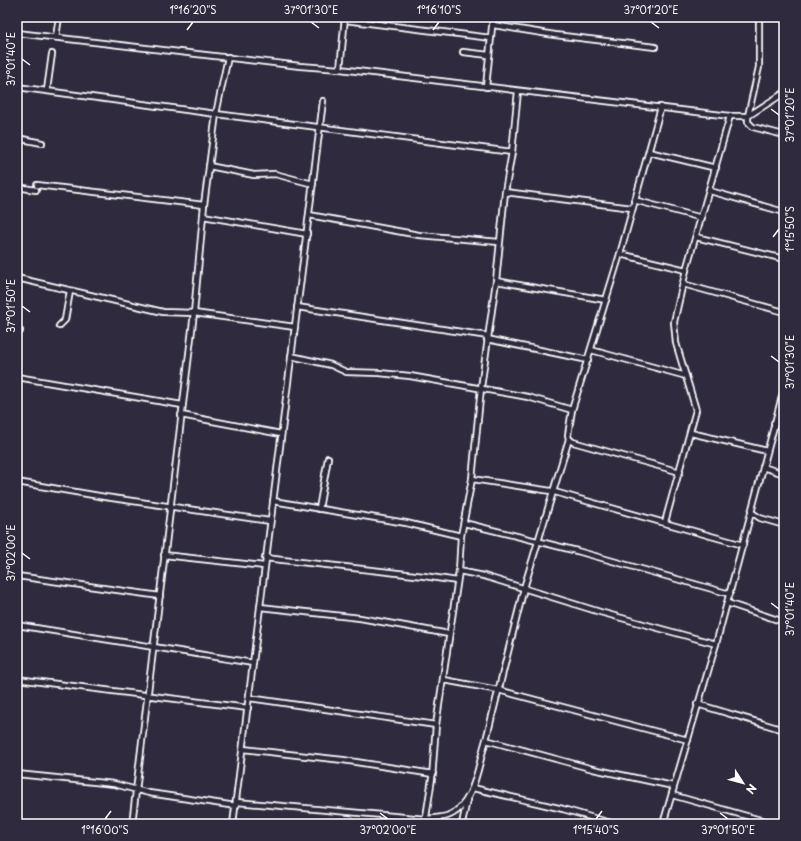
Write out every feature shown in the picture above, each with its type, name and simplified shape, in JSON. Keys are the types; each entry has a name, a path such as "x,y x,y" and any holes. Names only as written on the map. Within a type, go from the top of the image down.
{"street":[{"path":"56,37 59,17"},
{"path":"486,87 494,17"},
{"path":"759,17 759,67 748,122 751,126 784,135"},
{"path":"340,69 345,18 491,38"},
{"path":"493,25 555,35 655,47"},
{"path":"17,33 340,69 730,116 748,116 784,93"},
{"path":"463,52 489,55"},
{"path":"47,90 52,54"},
{"path":"132,824 135,789 148,694 194,313 204,205 216,114 228,57"},
{"path":"17,87 512,152"},
{"path":"426,822 433,774 436,724 444,680 449,634 459,571 461,536 472,478 481,388 496,281 499,242 505,192 512,152 518,91"},
{"path":"233,824 237,804 264,566 323,101"},
{"path":"462,824 467,800 473,788 486,740 524,588 551,492 569,439 572,410 620,254 661,107"},
{"path":"665,522 691,433 696,406 674,332 674,322 686,270 710,191 730,116"},
{"path":"17,138 42,143"},
{"path":"649,152 716,168"},
{"path":"209,166 254,174 275,174 313,184"},
{"path":"17,187 204,205"},
{"path":"710,191 784,212"},
{"path":"505,192 632,208"},
{"path":"634,200 702,218"},
{"path":"309,215 419,235 499,242"},
{"path":"203,216 307,234"},
{"path":"696,237 784,259"},
{"path":"620,254 686,270"},
{"path":"17,278 162,312 194,313 295,327"},
{"path":"496,281 606,300"},
{"path":"683,284 784,312"},
{"path":"59,326 65,320 70,291"},
{"path":"297,307 487,338 588,360"},
{"path":"591,350 686,376"},
{"path":"291,356 331,365 346,372 410,376 528,397 572,410"},
{"path":"17,377 182,405"},
{"path":"663,824 730,594 784,389"},
{"path":"181,415 281,434"},
{"path":"774,423 784,425"},
{"path":"691,433 767,451"},
{"path":"569,439 573,442 680,472"},
{"path":"319,509 328,458"},
{"path":"763,467 784,474"},
{"path":"472,478 551,492 665,522 743,545"},
{"path":"17,482 270,521"},
{"path":"272,501 406,523 461,536"},
{"path":"751,512 760,518 784,526"},
{"path":"464,523 498,530 538,542 578,551 730,594"},
{"path":"164,555 264,566"},
{"path":"265,558 457,581"},
{"path":"459,571 524,588 600,612 716,644"},
{"path":"17,576 160,596"},
{"path":"727,603 784,622"},
{"path":"260,607 360,618 449,634"},
{"path":"17,625 253,663"},
{"path":"17,679 148,694 248,708"},
{"path":"444,680 498,690 688,740"},
{"path":"249,698 436,724"},
{"path":"698,704 784,730"},
{"path":"486,740 592,768 673,786"},
{"path":"243,749 343,760 433,774"},
{"path":"17,774 114,784 149,793 237,804 426,822 449,815 467,800"},
{"path":"473,788 563,809 614,824"},
{"path":"672,795 775,824"}]}
